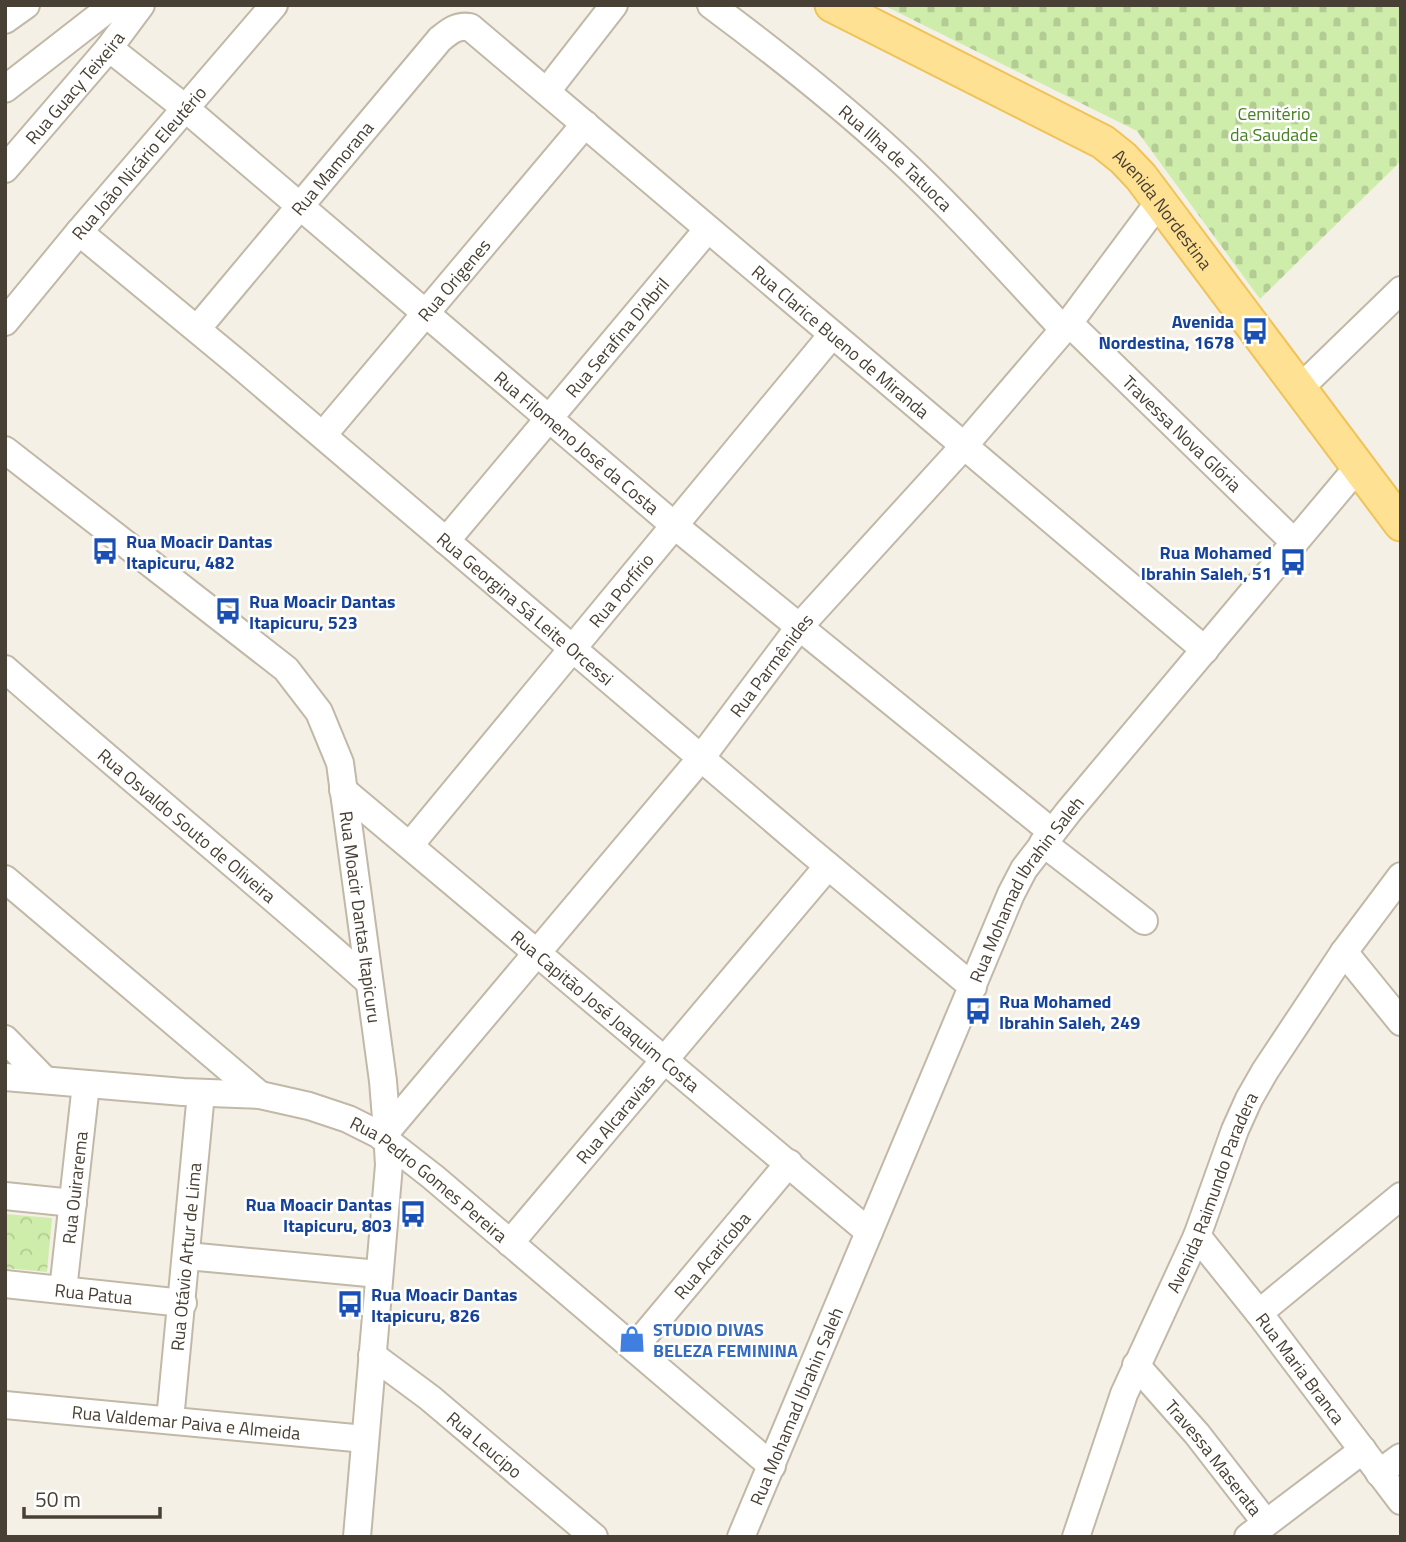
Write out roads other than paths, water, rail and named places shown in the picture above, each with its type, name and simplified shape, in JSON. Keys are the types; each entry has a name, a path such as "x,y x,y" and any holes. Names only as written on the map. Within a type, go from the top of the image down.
{"main road":[{"name":"Avenida Nordestina","path":"832,5 1103,142 1123,158 1401,524"}],"street":[{"path":"5,20 26,5"},
{"path":"5,89 113,5"},
{"name":"Rua Guacy Teixeira","path":"5,169 109,48 141,5"},
{"name":"Rua João Nicário Eleutério","path":"5,322 274,5"},
{"path":"547,91 614,5"},
{"name":"Rua Ilha de Tatuoca","path":"711,5 815,86 893,153 1066,326"},
{"name":"Rua Mamorana","path":"197,329 440,39 451,30 462,26 477,32"},
{"name":"Rua Clarice Bueno de Miranda","path":"477,32 1205,650"},
{"name":"Rua Filomeno José da Costa","path":"109,48 185,108 551,418 675,527 800,626 1144,921"},
{"name":"Rua Origenes","path":"323,435 585,124"},
{"name":"Rua Parmênides","path":"387,1136 537,951 701,758 800,626 963,447 1066,326 1159,202"},
{"name":"Rua Serafina D'Abril","path":"446,541 708,230"},
{"name":"Rua Georgina Sá Leite Orcessi","path":"79,232 323,435 973,987"},
{"path":"1299,389 1401,290"},
{"name":"Travessa Nova Glória","path":"1066,326 1294,542"},
{"name":"Rua Porfírio","path":"410,845 831,335"},
{"name":"Rua Moacir Dantas Itapicuru","path":"5,450 286,669 319,712 340,763 383,1081 389,1165 357,1537"},
{"name":"Rua Mohamad Ibrahin Saleh","path":"741,1537 1011,894 1024,869 1358,467"},
{"name":"Rua Osvaldo Souto de Oliveira","path":"5,669 368,981"},
{"name":"Rua Capitão José Joaquim Costa","path":"344,790 869,1232"},
{"name":"Rua Alcaravias","path":"510,1243 828,866"},
{"name":"Avenida Raimundo Paradera","path":"1076,1537 1124,1394 1196,1236 1235,1130 1254,1090 1344,952 1401,876"},
{"path":"5,879 260,1095"},
{"path":"1344,952 1401,1022"},
{"path":"5,1039 45,1080"},
{"name":"Rua Pedro Gomes Pereira","path":"5,1077 201,1093 260,1095 309,1106 387,1136 772,1466"},
{"name":"Rua Ouirarema","path":"63,1290 86,1084"},
{"name":"Rua Otávio Artur de Lima","path":"170,1420 201,1093"},
{"name":"Rua Acaricoba","path":"634,1348 789,1163"},
{"path":"5,1196 73,1203"},
{"path":"1259,1313 1401,1196"},
{"name":"Rua Maria Branca","path":"1196,1236 1259,1313 1401,1501"},
{"path":"187,1256 379,1274"},
{"name":"Rua Patua","path":"5,1284 183,1303"},
{"name":"Rua Leucipo","path":"372,1355 430,1398 594,1537"},
{"name":"Travessa Maserata","path":"1136,1365 1197,1434 1257,1530 1363,1450"},
{"name":"Rua Valdemar Paiva e Almeida","path":"5,1405 365,1439"},
{"path":"1380,1473 1401,1457"}],"place":[{"name":"Avenida Nordestina, 1678","path":"1255,331"},
{"name":"Rua Moacir Dantas Itapicuru, 482","path":"105,551"},
{"name":"Rua Mohamed Ibrahin Saleh, 51","path":"1293,562"},
{"name":"Rua Moacir Dantas Itapicuru, 523","path":"228,611"},
{"name":"Rua Mohamed Ibrahin Saleh, 249","path":"978,1011"},
{"name":"Rua Moacir Dantas Itapicuru, 803","path":"413,1214"},
{"name":"Rua Moacir Dantas Itapicuru, 826","path":"350,1304"},
{"name":"STUDIO DIVAS BELEZA FEMININA","path":"632,1339"}],"park label":[{"name":"Cemitério da Saudade","path":"1274,123"}]}
